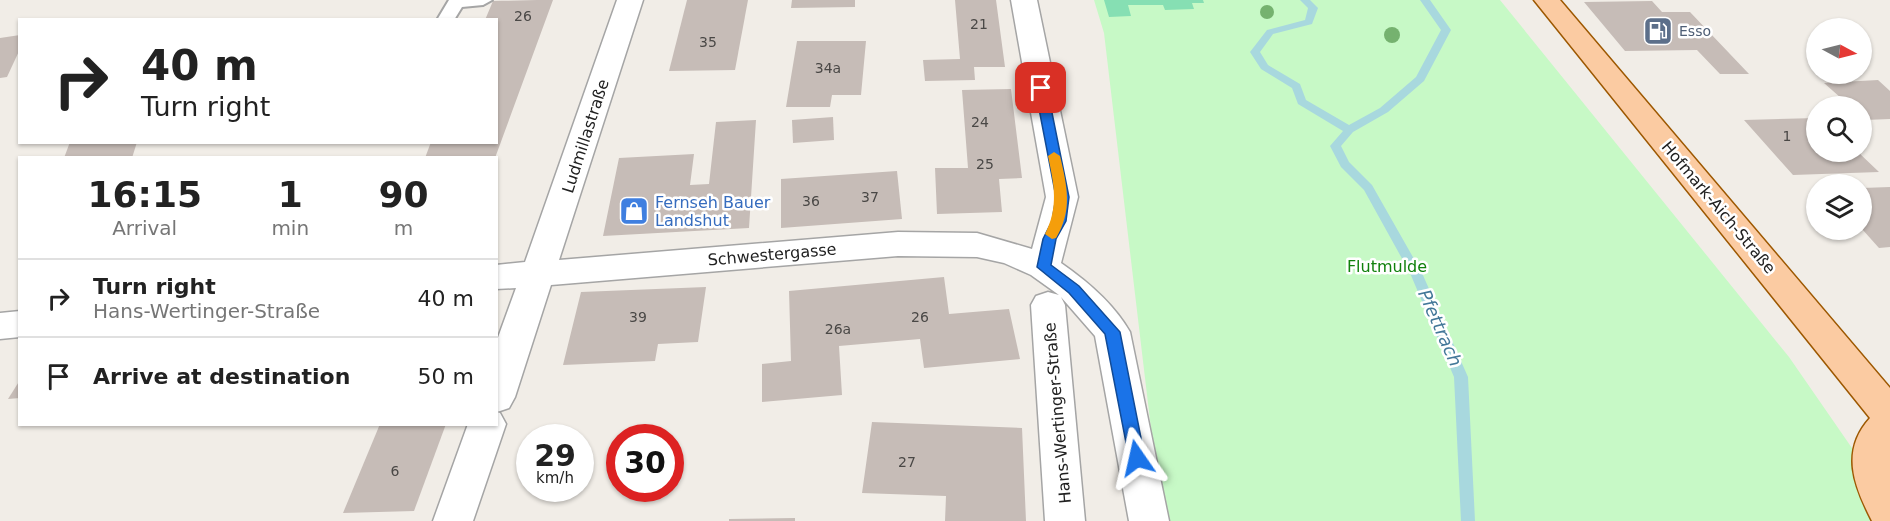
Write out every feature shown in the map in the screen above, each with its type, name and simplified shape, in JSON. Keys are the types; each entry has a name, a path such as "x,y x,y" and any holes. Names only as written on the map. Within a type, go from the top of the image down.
{"main road":[{"name":"Hofmark-Aich-Straße","path":"1547,0 1890,415"},
{"path":"1890,422 1873,441 1874,485 1890,514"}],"street":[{"name":"Ludmillastraße","path":"498,391 540,273 630,0"},
{"path":"1024,0 1062,197 1059,221 1049,239 1043,267"},
{"name":"Schwestergasse","path":"498,277 898,244 977,245 1013,254 1043,267 1074,289 1112,332 1149,521"},
{"name":"Hans-Wertinger-Straße","path":"1048,305 1065,521"},
{"path":"0,326 18,324"},
{"path":"453,521 486,426"}],"lane":[{"path":"446,18 456,2 483,0"}],"green space":[{"name":"Flutmulde","path":"1094,0 1500,0 1789,357 1890,503 1890,521 1162,521 1104,33"},
{"path":"1104,0 1203,0 1204,3 1192,3 1194,9 1165,10 1163,5 1128,5 1131,16 1109,17"}],"building":[{"path":"553,0 496,156 426,156 430,144 498,144 498,18 486,18 493,1"},
{"path":"687,0 748,0 735,70 669,71"},
{"path":"792,0 855,0 855,7 791,8"},
{"path":"955,0 996,0 1005,67 974,67 975,80 925,81 923,60 960,59"},
{"name":"Esso","path":"1652,1 1662,12 1690,12 1749,74 1720,74 1697,50 1625,51 1584,2"},
{"path":"18,35 18,53 7,77 0,78 0,38"},
{"path":"797,41 866,41 861,95 832,95 830,107 786,107"},
{"path":"1872,80 1878,80 1890,91 1890,119 1872,120 1872,96 1839,96 1825,84 1872,84"},
{"path":"1011,89 1022,178 999,179 1002,212 937,214 935,168 968,168 962,90"},
{"path":"833,117 834,140 793,143 792,120"},
{"path":"1806,118 1806,162 1868,162 1879,172 1793,175 1744,120"},
{"path":"756,120 749,228 603,236 619,158 694,154 690,185 709,184 716,122"},
{"path":"69,144 136,144 133,156 65,156"},
{"path":"897,171 902,219 781,228 781,179"},
{"path":"1890,187 1890,247 1879,248 1872,240 1872,188"},
{"path":"944,277 949,314 1009,309 1020,359 924,368 920,339 839,346 842,395 762,402 762,364 791,361 789,291"},
{"path":"706,287 698,342 658,344 655,361 563,365 581,292"},
{"path":"18,383 18,398 8,399"},
{"path":"872,422 1022,428 1026,521 945,521 946,496 862,493"},
{"path":"379,426 445,426 414,511 343,513"},
{"path":"795,518 795,521 729,521 729,519"}],"waterway":[{"name":"Pfettrach","path":"1305,0 1313,8 1309,22 1270,32 1255,52 1264,67 1296,86 1302,102 1349,130"},
{"name":"Pfettrach","path":"1349,130 1384,110 1420,79 1446,30 1425,0"},
{"name":"Pfettrach","path":"1349,130 1335,146 1345,164 1368,188 1416,273 1461,377 1468,521"}],"slow traffic":[{"path":"1052,234 1059,221 1062,197 1054,156"}],"place":[{"name":"Esso","path":"1658,31"},
{"name":"Fernseh Bauer Landshut","path":"634,211"}],"route":[{"path":"1041,88 1062,197 1059,221 1049,239 1043,267 1074,289 1112,332 1137,458"}]}
